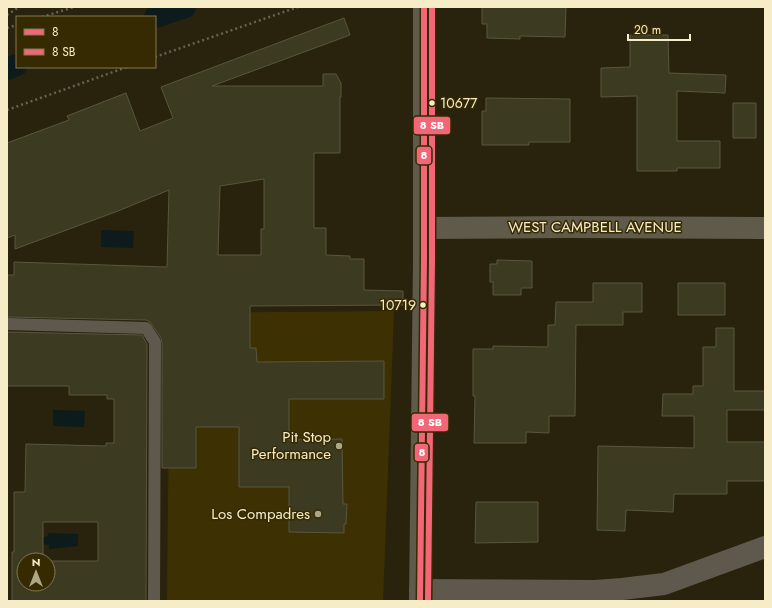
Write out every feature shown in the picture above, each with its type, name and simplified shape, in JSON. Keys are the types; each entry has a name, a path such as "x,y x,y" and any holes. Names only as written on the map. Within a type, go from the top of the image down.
{"main road":[{"path":"420,596 424,228 424,7"},
{"name":"WEST CAMPBELL AVENUE","path":"424,228 568,226 765,228"}],"street":[{"path":"420,596 580,596 664,584 765,547"}],"lane":[{"path":"7,324 146,328 155,342 154,601"}],"path":[{"path":"7,15 20,7"},
{"path":"45,16 74,7"},
{"path":"156,57 298,7"},
{"path":"7,110 124,68"}],"shaded area":[{"path":"101,230 134,231 133,248 101,247"},
{"path":"394,311 383,601 167,601 170,313"},
{"path":"53,410 85,411 84,427 53,426"},
{"path":"48,533 78,534 78,546 49,549 49,545 42,544 42,538 48,536"}],"building":[{"path":"482,7 566,7 565,37 520,36 520,39 487,38 487,24 482,24"},
{"path":"344,18 350,35 212,86 323,86 323,74 336,74 341,83 340,153 314,153 314,228 326,228 326,255 350,256 350,259 364,259 364,290 403,291 403,305 250,306 250,348 256,348 257,362 384,361 384,399 289,399 289,440 342,439 343,504 347,504 344,533 289,532 289,487 239,487 239,427 196,427 196,468 162,468 162,342 161,338 150,322 146,320 7,317 7,275 14,275 14,262 167,267 169,190 118,211 15,249 15,235 7,238 7,143 69,120 67,116 126,93 140,131 173,118 161,87","holes":["264,179 264,229 261,229 261,255 218,255 220,186"]},
{"path":"630,35 668,35 669,73 726,75 725,93 677,91 677,141 720,141 720,168 677,168 677,171 637,171 637,96 601,97 601,68 630,67"},
{"path":"486,98 570,99 570,142 529,142 529,145 482,145 482,111 486,111"},
{"path":"733,103 756,103 756,138 733,138"},
{"path":"497,260 532,261 532,288 521,288 521,295 493,295 493,282 490,282 490,264 497,264"},
{"path":"593,283 642,283 642,312 623,312 623,325 576,325 575,416 549,416 549,433 526,432 526,443 474,443 475,396 473,396 473,349 493,349 493,346 548,347 548,325 555,325 556,302 593,302"},
{"path":"678,283 725,283 725,315 678,315"},
{"path":"716,328 734,328 734,391 765,391 765,410 727,410 727,442 765,442 765,481 727,481 727,494 674,494 673,512 626,510 625,531 597,530 598,446 694,448 694,416 662,416 663,394 693,394 693,386 703,386 703,347 716,347"},
{"path":"7,332 142,335 147,344 146,601 12,601 14,492 25,492 26,444 106,446 106,443 114,443 114,399 107,399 107,395 69,395 69,386 7,386","holes":["43,522 98,522 98,561 56,561 56,592 16,592 16,552 43,552"]},
{"path":"476,502 538,502 538,542 475,543"}],"waterway":[{"path":"156,17 185,7"},
{"path":"7,69 16,65"}],"transit line":[{"name":"8","path":"420,601 424,259 424,7"},
{"path":"428,601 432,259 432,7"}],"place":[{"name":"10677","path":"432,103"},
{"name":"10719","path":"423,305"},
{"name":"Pit Stop Performance","path":"339,446"},
{"name":"Los Compadres","path":"318,514"}]}
